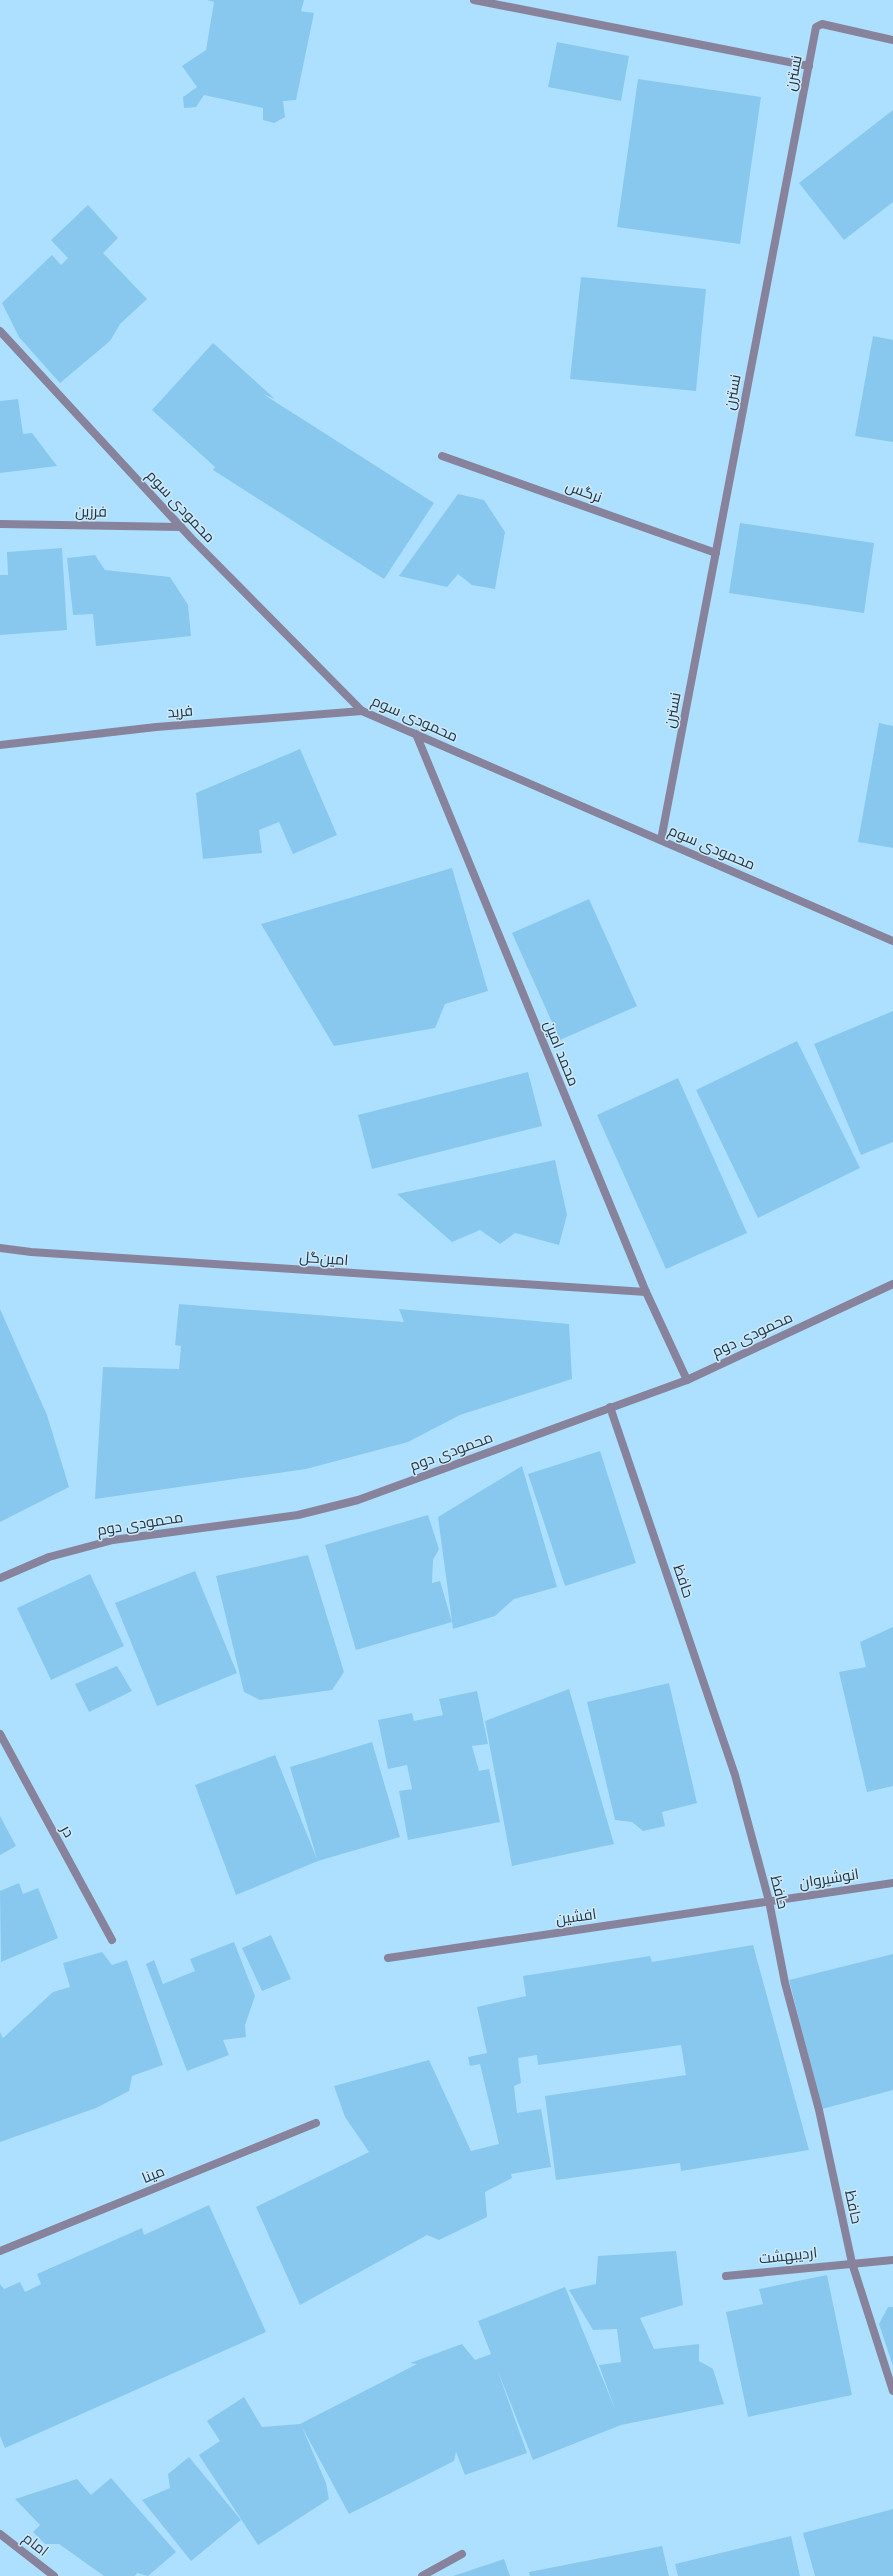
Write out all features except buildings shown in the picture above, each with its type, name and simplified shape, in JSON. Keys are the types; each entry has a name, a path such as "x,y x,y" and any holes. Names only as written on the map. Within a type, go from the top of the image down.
{"street":[{"path":"474,0 809,66"},
{"name":"نسترن","path":"662,840 816,27 822,24 893,40"},
{"name":"محمودی سوم","path":"0,331 181,527 362,710 893,941"},
{"name":"نرگس","path":"442,456 716,553"},
{"name":"فرزین","path":"0,524 181,527"},
{"name":"فرید","path":"0,745 156,727 362,710"},
{"name":"محمد امین","path":"416,734 646,1292 687,1380"},
{"name":"امین‌گل","path":"0,1248 39,1253 646,1292"},
{"name":"محمودی دوم","path":"0,1578 49,1557 113,1540 298,1515 358,1500 687,1380 893,1284"},
{"name":"حافظ","path":"610,1407 735,1775 769,1902 785,1983 819,2110 852,2263 893,2391"},
{"name":"در","path":"0,1734 112,1940"},
{"name":"انوشیروان","path":"769,1902 893,1883"},
{"name":"افشین","path":"388,1958 769,1902"},
{"name":"مینا","path":"0,2251 316,2124"},
{"name":"اردیبهشت","path":"726,2276 893,2260"},
{"name":"امام","path":"0,2534 54,2576"},
{"path":"422,2576 462,2554"}]}
